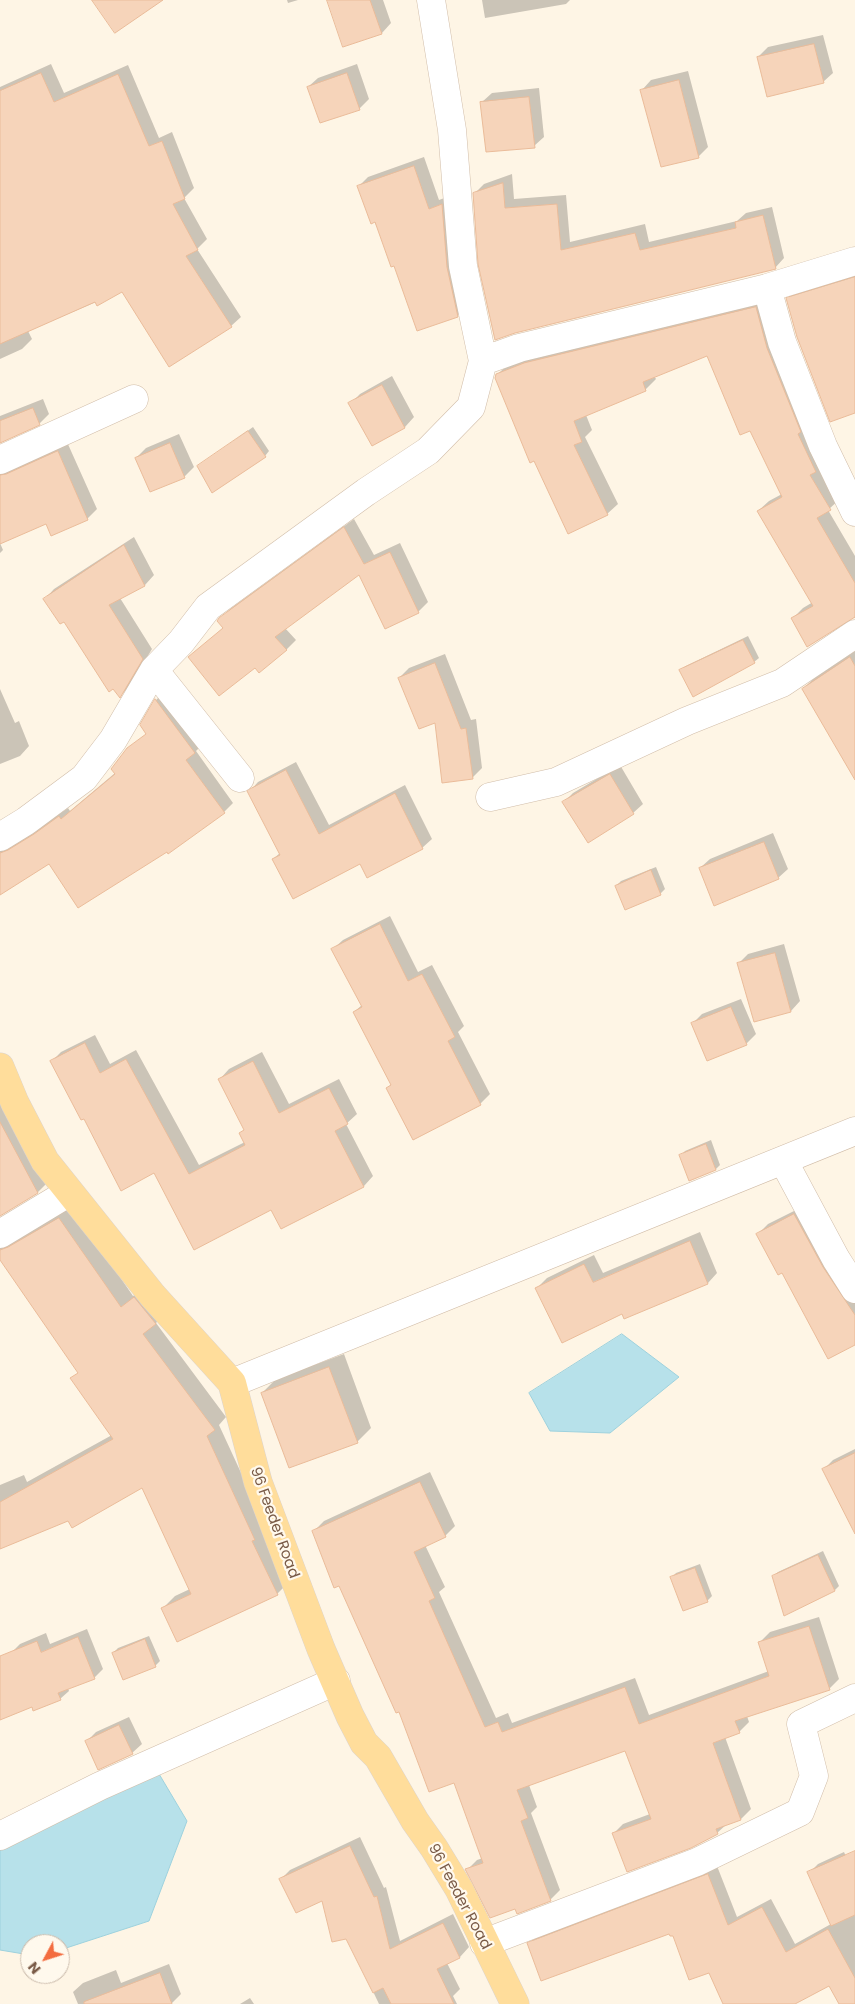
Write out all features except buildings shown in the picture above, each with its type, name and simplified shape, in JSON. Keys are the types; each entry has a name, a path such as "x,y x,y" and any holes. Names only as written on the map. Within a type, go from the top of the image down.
{"main road":[{"name":"96 Feeder Road","path":"0,1067 15,1104 45,1161 153,1296 232,1383 258,1482 321,1649 350,1716 364,1743 378,1757 415,1821 434,1848 458,1889 515,2004"}],"street":[{"path":"0,838 84,778 112,740 154,670 181,642 208,607 366,492 428,451 471,407 483,361 463,266 452,130 431,0"},
{"path":"483,361 520,348 767,288 855,261"},
{"path":"767,288 782,342 823,446 855,512"},
{"path":"0,460 134,399"},
{"path":"490,797 556,782 687,721 782,683 855,634"},
{"path":"154,670 240,778"},
{"path":"232,1383 855,1131"},
{"path":"783,1160 836,1259 855,1289"},
{"path":"0,1234 68,1192"},
{"path":"0,1836 100,1786 336,1681"},
{"path":"484,1942 697,1862 800,1812 814,1776 801,1724 855,1698"}],"water":[{"path":"622,1334 679,1377 610,1433 550,1431 529,1393"},
{"path":"146,1752 187,1821 149,1921 70,1947 70,1934 20,1934 20,1953 0,1950 0,1825"}]}
